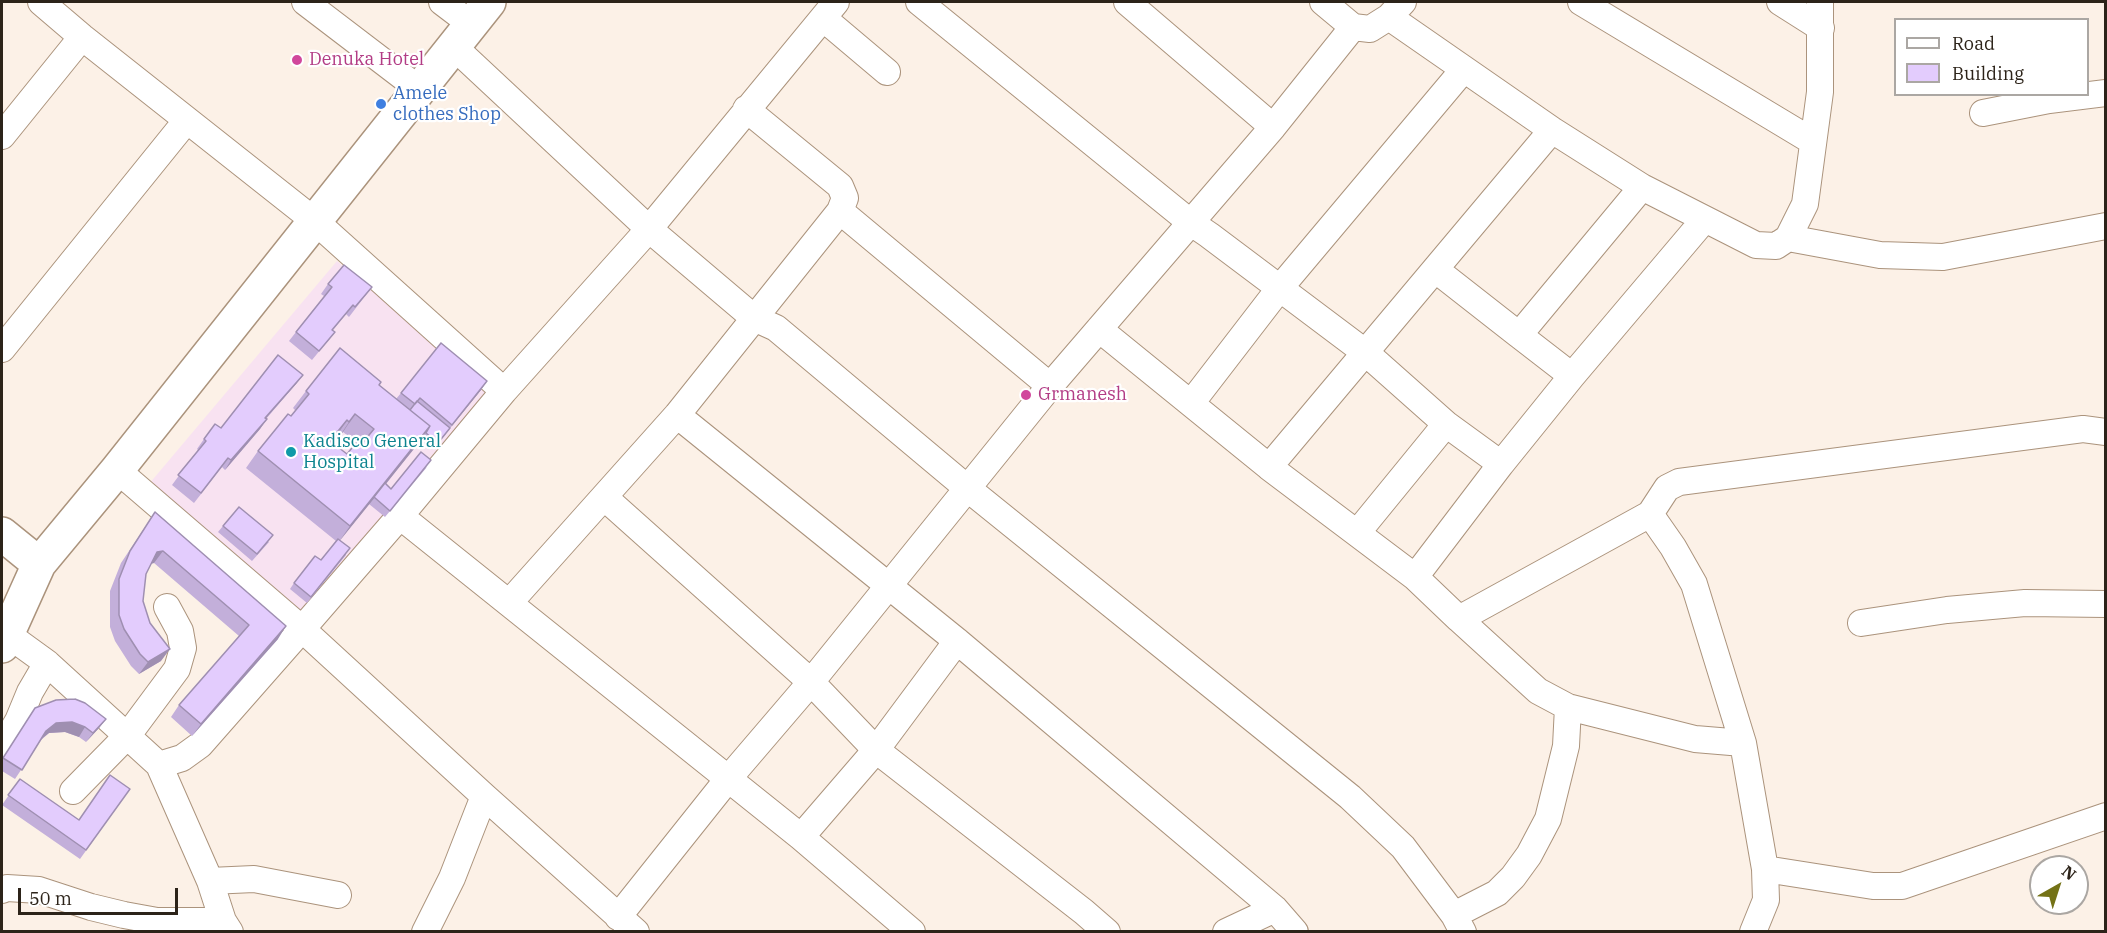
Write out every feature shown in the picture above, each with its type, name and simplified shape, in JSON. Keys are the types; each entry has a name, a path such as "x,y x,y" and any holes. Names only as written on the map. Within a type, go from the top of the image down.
{"main road":[{"path":"4,640 39,564 316,222 471,24"},
{"path":"2,534 39,564"}],"street":[{"path":"41,2 82,38 316,222 504,391"},
{"path":"305,2 419,89"},
{"path":"442,2 471,24 649,229 754,318 776,328 967,488 1350,797 1403,847 1458,923 1497,893 1513,877 1529,855 1548,819 1566,746 1568,707"},
{"path":"920,2 1190,222 1366,353 1446,424 1501,464"},
{"path":"1127,2 1273,127"},
{"path":"1323,2 1353,27 1370,29 1396,9 1464,69 1552,130 1642,188 1756,245 1776,246 1788,238 1805,204 1820,92 1820,2"},
{"path":"1581,2 1812,141"},
{"path":"1780,2 1821,28"},
{"path":"159,765 182,758 200,745 400,516 504,391 649,229 830,10 887,72"},
{"path":"117,470 302,628 627,924 728,779 811,682 1050,386 1273,127 1353,27"},
{"path":"2,136 82,38"},
{"path":"1192,402 1280,289 1464,69"},
{"path":"2089,95 2106,93"},
{"path":"1983,113 2082,96"},
{"path":"509,603 677,415 840,211 845,198 840,186 746,109"},
{"path":"3,343 187,120"},
{"path":"1269,467 1552,130"},
{"path":"1519,335 1642,188"},
{"path":"840,211 1050,386"},
{"path":"1415,577 1572,376 1704,220"},
{"path":"1788,238 1880,255 1943,257 2106,226"},
{"path":"1436,270 1572,376"},
{"path":"1099,329 1192,402 1269,467 1415,577 1538,691 1568,707 1695,739 1743,742"},
{"path":"677,415 957,641 1275,909 1295,932"},
{"path":"1357,533 1446,424"},
{"path":"1459,619 1650,514 1667,488 1678,482 2083,429 2106,432"},
{"path":"604,497 811,682 876,750 1107,932"},
{"path":"1650,514 1673,547 1694,584 1743,742 1765,869 1766,900 1753,932"},
{"path":"400,516 801,837 912,932"},
{"path":"1861,622 1947,610 2025,603 2106,604"},
{"path":"73,791 128,735 177,669 183,648 180,631 167,607"},
{"path":"2,890 7,888 39,890 91,907 157,921 227,926 210,881 159,765 47,663 4,640"},
{"path":"801,837 876,750 957,641"},
{"path":"2,748 18,722 30,692 47,663"},
{"path":"425,932 452,878 484,796"},
{"path":"1765,869 1873,886 1902,886 2106,816"},
{"path":"210,881 254,879 338,895"},
{"path":"1226,932 1275,909"}],"shaded area":[{"path":"337,261 494,393 306,616 149,484"}],"building":[{"path":"344,265 372,287 332,330 335,332 319,351 296,332 332,287 328,284"},
{"path":"441,343 487,381 452,425 420,398 415,404 401,393"},
{"name":"Kadisco General Hospital","path":"340,348 381,382 379,385 430,426 350,526 258,451 288,414 291,416 309,394 306,391","holes":["355,414 374,429 360,446 356,443 347,454 330,441"]},
{"path":"278,355 303,375 231,460 228,458 201,493 178,475 206,441 204,439 215,424 221,428"},
{"path":"417,401 450,428 438,443 426,433 430,426 410,410"},
{"path":"421,452 431,460 390,511 374,497 385,483 391,489"},
{"path":"239,507 273,535 257,554 223,526"},
{"path":"155,512 286,626 201,724 179,705 249,625 163,551 157,552 146,574 143,601 150,623 170,649 148,662 140,654 124,629 119,615 119,579 130,551"},
{"path":"338,539 350,548 311,597 294,583 315,556 321,560"},
{"path":"75,699 85,703 106,719 93,733 72,722 56,723 46,731 22,770 3,758 35,708 56,700"},
{"path":"110,775 130,789 86,850 8,795 20,779 79,820"}],"place":[{"name":"Denuka Hotel","path":"297,60"},
{"name":"Amele clothes Shop","path":"381,104"},
{"name":"Grmanesh","path":"1026,395"},
{"name":"Kadisco General Hospital","path":"291,452"}]}
